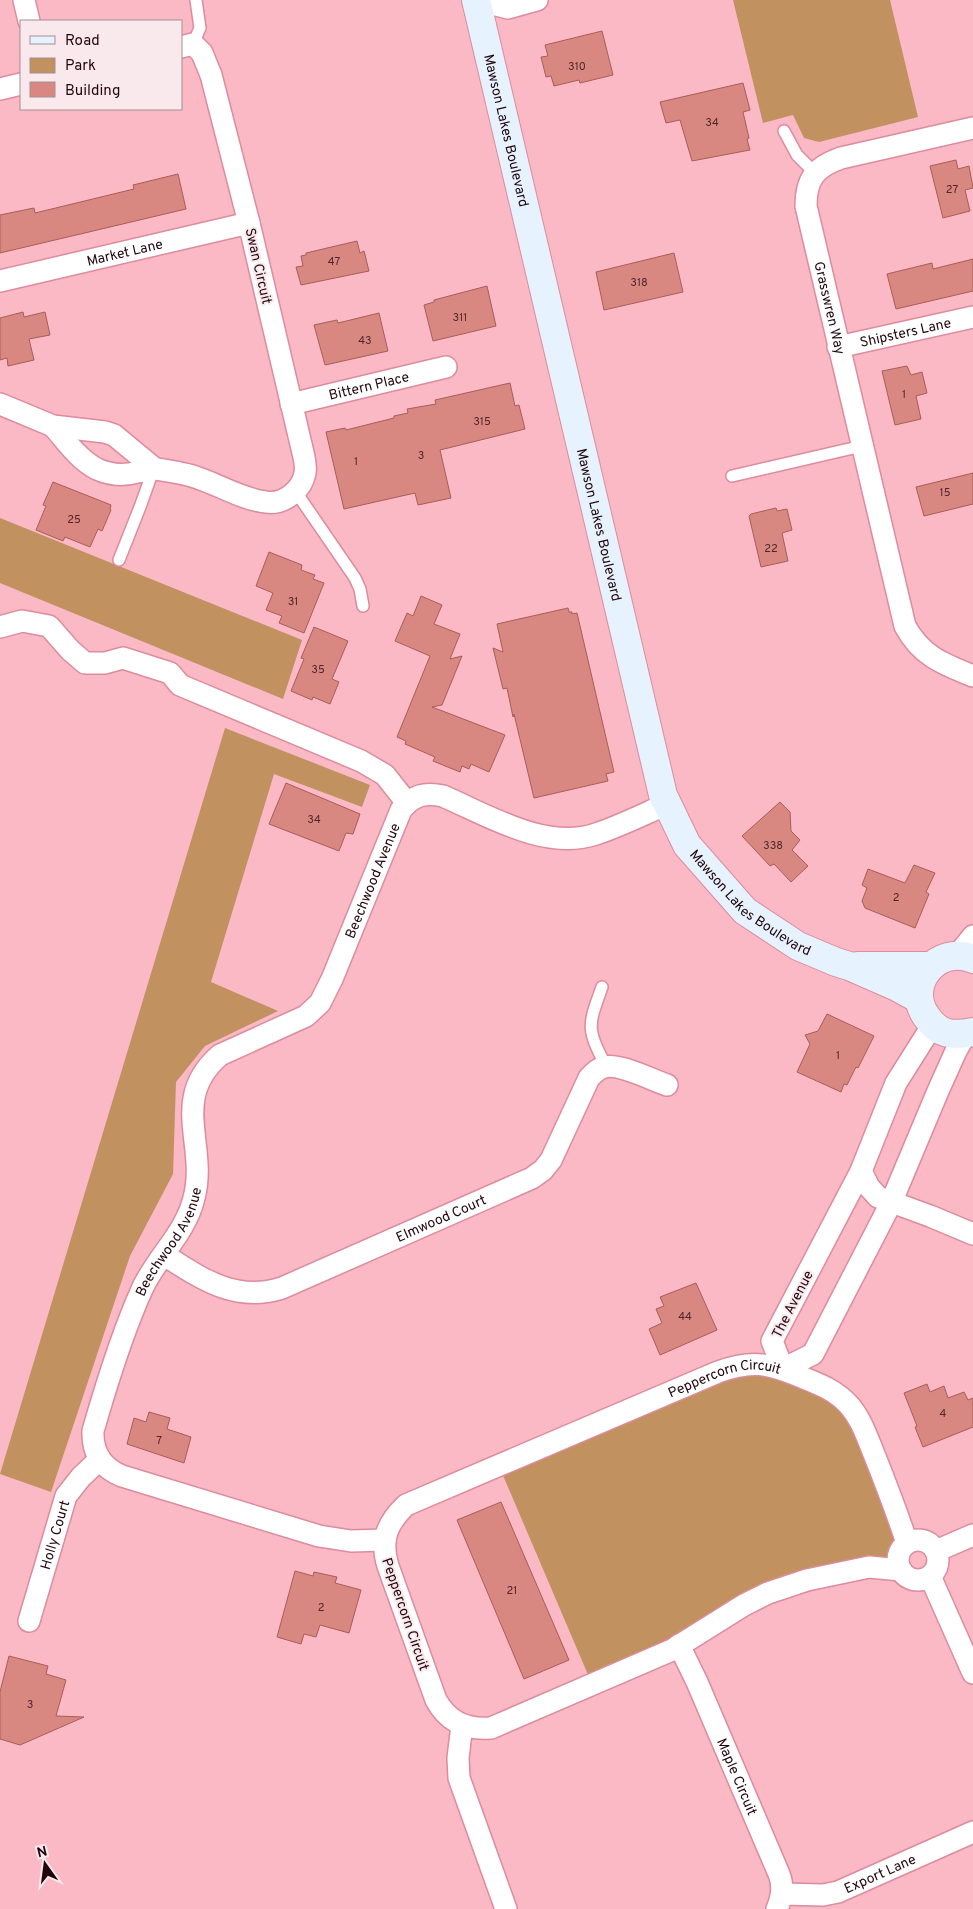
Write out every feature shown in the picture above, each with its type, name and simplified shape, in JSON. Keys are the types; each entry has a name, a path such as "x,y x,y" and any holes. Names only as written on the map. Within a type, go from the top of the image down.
{"street":[{"path":"24,0 29,20"},
{"path":"477,0 508,8 537,0"},
{"name":"Mawson Lakes Boulevard","path":"477,0 637,691 663,795 687,845 745,911 798,946 897,987 919,999"},
{"name":"Swan Circuit","path":"187,45 202,52 211,75 250,223 304,457 305,472 301,485 296,492"},
{"path":"0,89 20,84"},
{"path":"815,172 827,163 841,158 973,128"},
{"name":"Grasswren Way","path":"815,172 808,184 806,206 905,626 918,646 930,656 973,676"},
{"name":"Market Lane","path":"0,281 250,223"},
{"name":"Shipsters Lane","path":"838,347 973,317"},
{"name":"Bittern Place","path":"291,404 446,367"},
{"path":"0,404 53,426 105,432 114,435 154,468"},
{"path":"53,426 79,456 99,470 119,475 154,468 195,476 268,503 278,502 296,492"},
{"path":"0,627 22,621 49,626 70,650 85,663 105,662 123,658 170,673 180,685 373,767 385,775 407,803 422,794 443,796 532,834 563,839 597,834 667,804"},
{"name":"Beechwood Avenue","path":"99,1460 94,1447 93,1430 111,1369 144,1286 179,1232 194,1199 198,1177 193,1098 202,1074 209,1064 227,1051 306,1016 316,1009 332,980 398,817 407,803"},
{"path":"967,951 950,956 931,966 920,983 919,999 920,1008 932,1026 944,1032 958,1035 970,1032"},
{"name":"Mawson Lakes Boulevard","path":"849,966 931,966"},
{"name":"The Avenue","path":"783,1369 772,1341 861,1171 896,1083 932,1026"},
{"path":"783,1369 813,1354 892,1203 956,1051 970,1032"},
{"path":"606,1066 618,1067 667,1085"},
{"name":"Elmwood Court","path":"164,1255 201,1279 244,1294 263,1293 291,1284 532,1178 543,1170 551,1160 589,1078 595,1071 606,1066"},
{"path":"861,1171 869,1187 878,1197 973,1234"},
{"name":"Peppercorn Circuit","path":"462,1725 447,1716 436,1700 388,1566 384,1552 385,1540 391,1521 396,1514 406,1506 432,1494 735,1365 756,1363 783,1369 832,1390 844,1400 861,1423 895,1505 907,1543"},
{"path":"99,1460 113,1473 319,1536 352,1541 385,1540"},
{"name":"Holly Court","path":"29,1621 66,1496 81,1477 99,1460"},
{"path":"936,1552 973,1534"},
{"path":"920,1540 932,1546 936,1552 937,1564 935,1571 930,1576 914,1579 906,1576 901,1570 898,1562 899,1555 907,1543 920,1540"},
{"path":"506,1909 460,1778 458,1758 462,1725 479,1729 491,1728 672,1650 744,1604 789,1585 869,1567 901,1570"},
{"path":"930,1576 973,1673"},
{"name":"Maple Circuit","path":"679,1645 697,1682 781,1879 779,1901"},
{"name":"Export Lane","path":"779,1901 823,1896 838,1892 973,1832"}],"lane":[{"name":"Swan Circuit","path":"187,45 200,28 196,0"},
{"path":"784,131 797,154 815,172"},
{"path":"732,476 862,446"},
{"path":"119,560 154,468"},
{"path":"296,492 350,570 360,589 363,606"},
{"path":"602,987 590,1029 594,1043 606,1066"}],"green space":[{"path":"733,0 890,0 918,117 819,142 804,138 793,115 763,123"},
{"path":"0,518 302,640 283,699 0,583"},
{"path":"225,728 370,785 362,807 274,774 211,982 278,1011 205,1046 176,1082 173,1174 130,1256 51,1492 0,1474"},
{"path":"735,1365 844,1400 902,1548 898,1562 829,1575 592,1684 499,1466"}],"building":[{"path":"602,31 613,75 580,83 579,80 554,86 551,76 546,77 541,57 548,56 545,45"},
{"path":"743,83 750,110 743,112 750,150 692,161 680,120 666,123 660,102"},
{"path":"956,160 958,169 969,166 973,188 965,190 970,211 943,218 930,166"},
{"path":"178,174 186,209 0,253 0,215 34,208 35,213 134,189 133,185"},
{"path":"357,241 360,253 364,251 369,271 301,285 296,267 303,266 301,256 306,255 306,253"},
{"path":"674,253 683,292 604,310 596,272"},
{"path":"973,259 973,291 896,309 887,274 932,263 933,269"},
{"path":"487,286 496,326 433,341 424,305 434,302 434,300"},
{"path":"23,312 24,317 45,312 50,335 29,339 34,360 8,366 7,358 0,360 0,318"},
{"path":"379,313 388,351 325,365 314,325 337,320 338,323"},
{"path":"907,366 911,375 922,372 927,393 916,396 921,419 895,425 882,371"},
{"path":"510,383 515,406 519,405 525,429 440,450 451,498 418,505 415,493 344,509 326,432 345,428 346,430 394,418 394,416 408,413 407,409 436,404 435,400"},
{"path":"973,473 973,504 924,516 916,487"},
{"path":"53,482 111,505 111,510 102,531 98,529 90,547 65,537 63,541 36,530 46,506 43,505"},
{"path":"776,508 777,511 787,509 792,530 782,533 788,561 761,567 749,516"},
{"path":"269,552 302,565 301,570 315,575 313,579 324,583 304,633 279,623 282,616 266,610 273,593 256,586"},
{"path":"421,596 442,605 434,624 460,634 450,659 462,656 442,705 432,707 505,735 489,772 471,764 469,769 462,766 460,772 433,761 435,757 405,744 406,741 397,737 430,656 395,641 407,613 413,616"},
{"path":"568,608 572,614 577,613 614,772 606,774 608,781 534,798 507,688 503,689 493,648 503,652 497,624"},
{"path":"314,627 348,641 332,679 339,682 330,704 313,697 312,700 291,691 304,659 301,658"},
{"path":"286,783 360,814 353,834 346,833 339,851 269,824"},
{"path":"780,802 790,812 791,831 800,840 792,850 808,866 791,882 774,864 770,866 742,836"},
{"path":"914,865 935,873 926,892 929,894 915,928 865,908 862,901 867,888 862,885 868,869 905,883"},
{"path":"827,1014 874,1036 858,1068 856,1067 847,1085 844,1084 841,1092 797,1072 810,1044 805,1035 818,1031"},
{"path":"696,1283 717,1330 660,1355 649,1329 662,1323 656,1309 664,1306 660,1297"},
{"path":"927,1384 930,1392 944,1386 948,1398 964,1392 968,1400 973,1398 973,1427 923,1447 904,1393"},
{"path":"149,1412 170,1418 167,1429 191,1437 184,1463 127,1444 134,1418 146,1422"},
{"path":"501,1502 569,1660 524,1679 457,1520"},
{"path":"295,1571 313,1576 314,1572 337,1577 335,1583 361,1590 349,1633 320,1625 316,1637 304,1634 301,1644 277,1637"},
{"path":"9,1656 48,1666 46,1674 66,1680 56,1716 84,1717 20,1745 0,1739 0,1692"}]}
